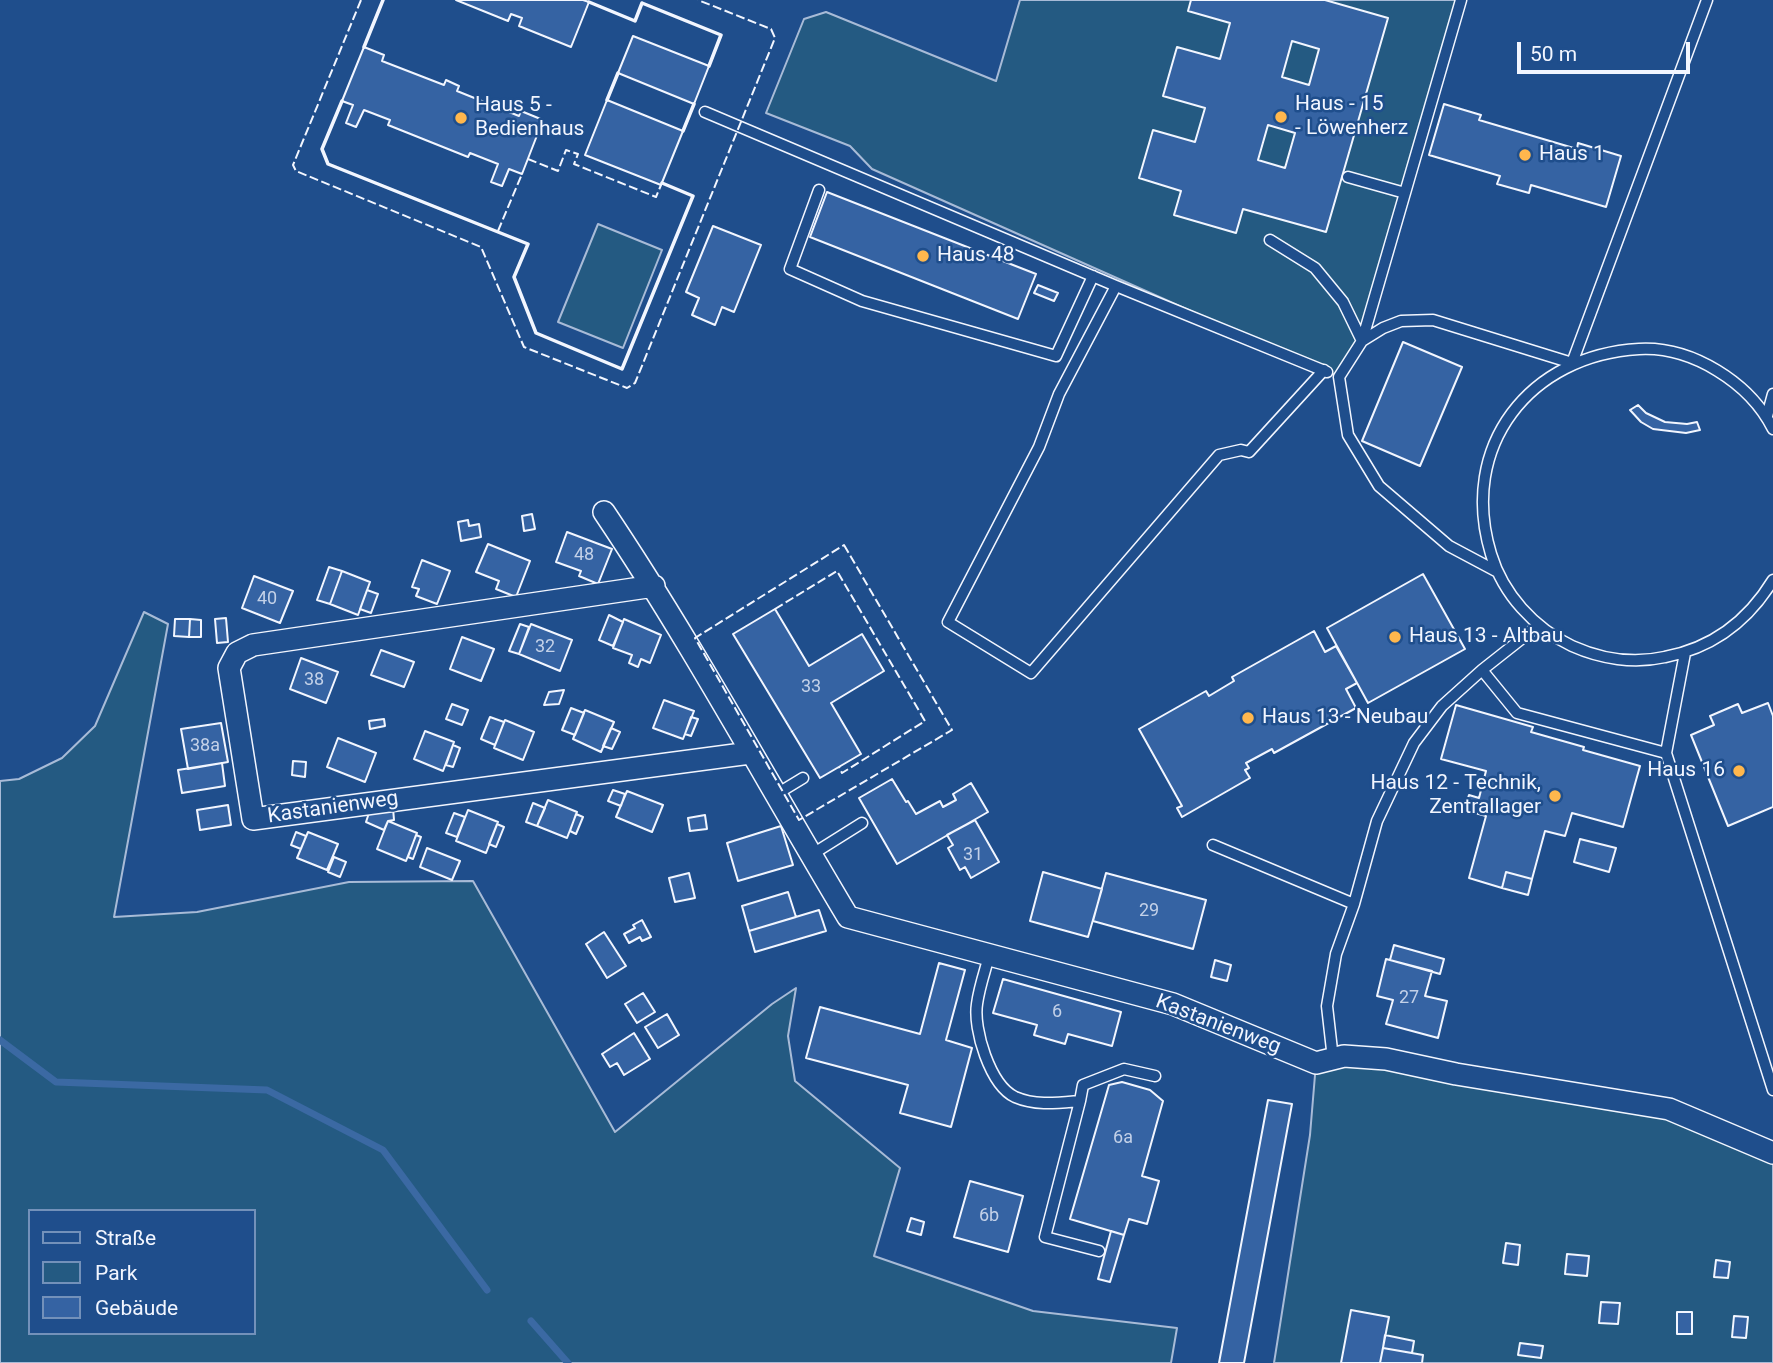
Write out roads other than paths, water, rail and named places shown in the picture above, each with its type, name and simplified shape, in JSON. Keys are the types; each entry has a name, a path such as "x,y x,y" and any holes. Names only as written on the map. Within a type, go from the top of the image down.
{"street":[{"name":"Kastanienweg","path":"604,512 654,586 848,917 1173,1004 1316,1063 1344,1056 1386,1059 1455,1074 1669,1109 1773,1153"},
{"name":"Kastanienweg","path":"654,586 253,645 237,653 229,668 253,819 750,753"}],"lane":[{"path":"1461,0 1362,341 1339,377 1348,435 1379,486 1449,546 1496,571"},
{"path":"1572,363 1707,0"},
{"path":"705,112 1339,377"},
{"path":"1348,177 1405,193"},
{"path":"819,190 790,269 863,301 1056,356 1093,276"},
{"path":"1270,240 1315,268 1343,302 1362,341"},
{"path":"1116,286 1059,394 1039,447 948,622 1031,673 1219,456 1241,450 1249,452 1324,370"},
{"path":"1362,341 1401,321 1433,320 1572,363"},
{"path":"1773,429 1767,416 1743,389 1713,368 1679,354 1643,348 1607,351 1572,363 1539,383 1512,412 1493,446 1483,487 1484,530 1496,571 1514,600 1539,625 1560,640 1585,651 1618,659 1652,660 1685,653 1715,640 1741,621 1763,597 1773,580"},
{"path":"1767,416 1773,394"},
{"path":"1333,1059 1327,1006 1336,954 1377,821 1414,743 1442,706 1539,625"},
{"path":"1685,653 1667,753 1773,1090"},
{"path":"1482,670 1517,713 1667,753"},
{"path":"775,795 803,778"},
{"path":"811,855 862,823"},
{"path":"1213,845 1353,904"},
{"path":"989,956 976,1005 981,1044 993,1075 1012,1096 1044,1104 1080,1101"},
{"path":"1099,1251 1045,1237 1083,1085 1124,1069 1155,1076"}],"waterway":[{"path":"0,1040 56,1082 267,1090 383,1150 487,1290"},
{"path":"531,1321 568,1363"}],"place":[{"name":"Haus - 15 - Löwenherz","path":"1281,117"},
{"name":"Haus 5 - Bedienhaus","path":"461,118"},
{"name":"Haus 1","path":"1525,155"},
{"name":"Haus 48","path":"923,256"},
{"name":"Haus 13 - Altbau","path":"1395,637"},
{"name":"Haus 13 - Neubau","path":"1248,718"},
{"name":"Haus 16","path":"1739,771"},
{"name":"Haus 12 - Technik, Zentrallager","path":"1555,796"}]}
